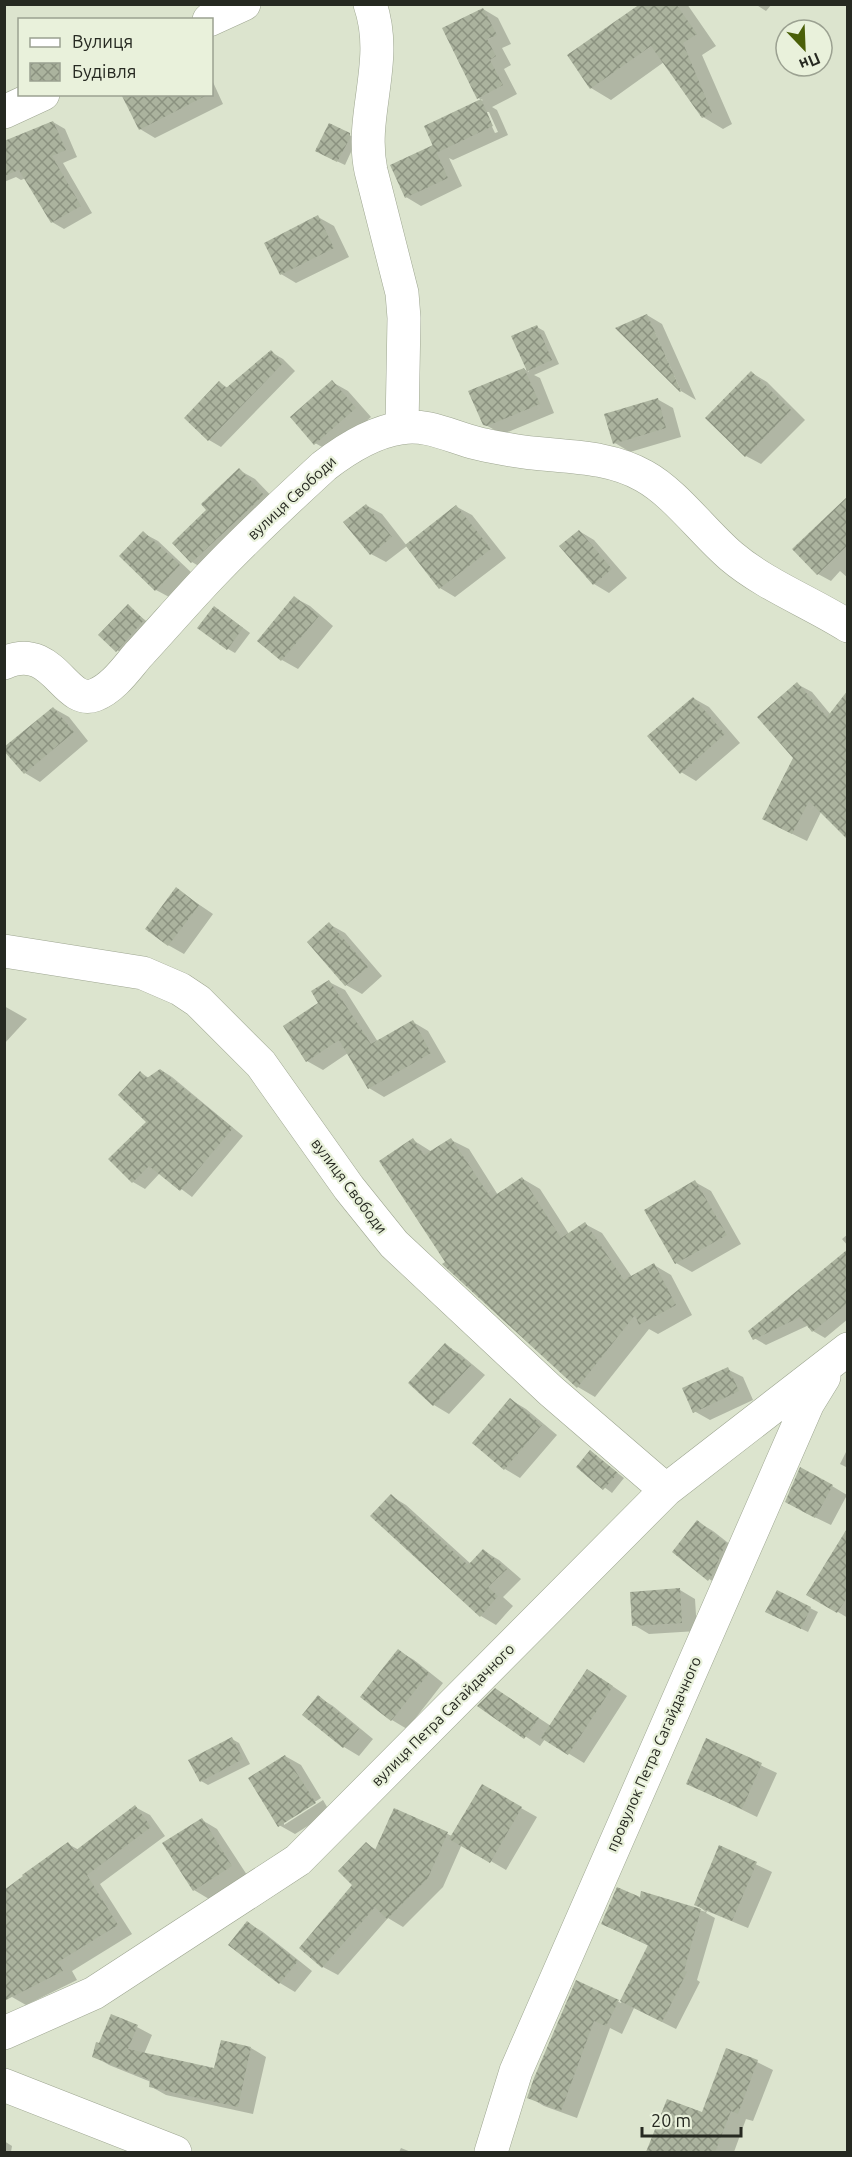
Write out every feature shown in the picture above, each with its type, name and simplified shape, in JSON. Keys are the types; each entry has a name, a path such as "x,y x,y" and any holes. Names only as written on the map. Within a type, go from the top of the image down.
{"street":[{"path":"213,18 244,4"},
{"path":"370,4 375,19 378,42 368,140 369,161 402,293 404,318 402,427"},
{"path":"4,112 40,96"},
{"name":"вулиця Свободи","path":"4,663 19,657 30,658 45,664 80,696 90,696 104,691 212,574 324,466 361,442 402,427 441,432 513,451 585,458 630,468 653,481 731,556 750,570 848,626"},
{"name":"вулиця Свободи","path":"4,951 143,973 180,989 198,1001 261,1064 332,1165 388,1238 551,1391 666,1490"},
{"name":"вулиця Петра Сагайдачного","path":"4,2033 94,1993 298,1860 666,1490 840,1356"},
{"name":"провулок Петра Сагайдачного","path":"491,2152 516,2071 808,1403 840,1356"},
{"path":"4,2085 138,2146 175,2152"}],"building":[{"path":"640,4 676,4 697,34 683,43 712,113 702,118 651,46 590,89 567,55"},
{"path":"483,8 497,35 487,39 496,56 490,60 503,85 477,99 442,28"},
{"path":"122,96 205,96 139,130"},
{"path":"481,99 493,126 436,153 424,126"},
{"path":"53,121 66,150 52,156 81,206 51,223 19,170 4,176 4,141"},
{"path":"329,123 350,133 350,138 337,162 315,151"},
{"path":"433,145 448,178 405,198 390,165"},
{"path":"318,215 334,248 280,275 264,243"},
{"path":"647,314 681,391 680,392 615,328"},
{"path":"537,325 552,360 527,371 511,336"},
{"path":"271,350 283,363 208,441 184,418 219,381 226,388"},
{"path":"524,368 540,404 487,426 483,425 468,391"},
{"path":"751,371 791,410 745,457 705,418"},
{"path":"332,380 356,408 314,445 290,417"},
{"path":"658,398 666,428 613,444 604,414"},
{"path":"239,468 264,495 191,563 172,543 206,510 201,504"},
{"path":"848,496 848,545 817,575 792,549"},
{"path":"366,504 392,537 370,555 343,522"},
{"path":"456,505 491,549 439,589 405,545"},
{"path":"579,530 612,569 593,585 559,546"},
{"path":"143,531 180,565 155,591 119,556"},
{"path":"294,596 319,616 281,661 257,641"},
{"path":"128,604 144,620 116,652 98,635"},
{"path":"214,606 243,628 227,650 197,628"},
{"path":"797,682 827,717 848,690 848,840 809,801 792,834 762,819 793,758 757,717"},
{"path":"693,697 725,734 680,774 647,736"},
{"path":"53,707 74,732 24,774 4,751 4,747"},
{"path":"176,887 199,905 168,946 145,929"},
{"path":"329,922 368,967 345,986 307,942"},
{"path":"329,980 371,1044 413,1020 431,1053 368,1089 339,1040 306,1062 283,1026 318,1003 311,991"},
{"path":"160,1069 233,1128 180,1191 149,1166 132,1183 108,1159 146,1122 118,1095 140,1071 147,1078"},
{"path":"413,1138 424,1155 451,1138 491,1198 522,1177 561,1238 585,1222 624,1280 654,1263 676,1305 639,1325 635,1315 577,1388 442,1264 445,1262 379,1161"},
{"path":"695,1180 727,1235 675,1264 644,1210"},
{"path":"848,1249 848,1303 812,1332 800,1317 753,1340 748,1331"},
{"path":"445,1343 471,1365 433,1406 408,1383"},
{"path":"728,1367 739,1391 693,1413 682,1388"},
{"path":"510,1398 542,1425 504,1470 472,1443"},
{"path":"590,1450 618,1473 603,1490 576,1467"},
{"path":"800,1467 833,1485 815,1518 785,1502"},
{"path":"391,1494 468,1565 483,1549 507,1569 488,1587 498,1596 480,1617 370,1516"},
{"path":"697,1520 726,1543 708,1581 672,1552"},
{"path":"848,1527 848,1596 837,1613 806,1595"},
{"path":"680,1588 682,1623 632,1626 630,1592"},
{"path":"777,1590 811,1607 801,1629 765,1612"},
{"path":"398,1649 429,1673 391,1721 360,1697"},
{"path":"587,1669 613,1686 568,1755 541,1738"},
{"path":"495,1688 539,1718 524,1739 477,1706"},
{"path":"318,1695 359,1729 343,1748 302,1715"},
{"path":"232,1737 243,1759 200,1782 188,1760"},
{"path":"706,1738 762,1763 742,1809 686,1784"},
{"path":"285,1755 316,1803 278,1827 248,1778"},
{"path":"482,1784 522,1807 490,1863 449,1839"},
{"path":"135,1805 151,1827 87,1875 118,1925 58,1962 63,1971 4,2001 4,1890 68,1842 75,1851"},
{"path":"394,1808 448,1832 428,1878 387,1919 375,1907 322,1968 299,1948 352,1885 338,1871 366,1842 375,1850"},
{"path":"202,1818 232,1866 193,1891 162,1843"},
{"path":"719,1845 757,1862 732,1921 694,1905"},
{"path":"617,1887 640,1897 641,1891 701,1909 684,1971 687,1972 662,2022 620,2001 648,1945 601,1924"},
{"path":"247,1921 298,1961 279,1984 228,1945"},
{"path":"576,1980 619,2000 606,2026 594,2021 561,2111 527,2098"},
{"path":"111,2014 138,2025 128,2049 214,2068 221,2040 251,2047 238,2107 149,2087 150,2080 92,2057 96,2042 99,2043"},
{"path":"726,2048 758,2060 738,2114 731,2111 715,2152 646,2152 667,2099 702,2112"}]}
